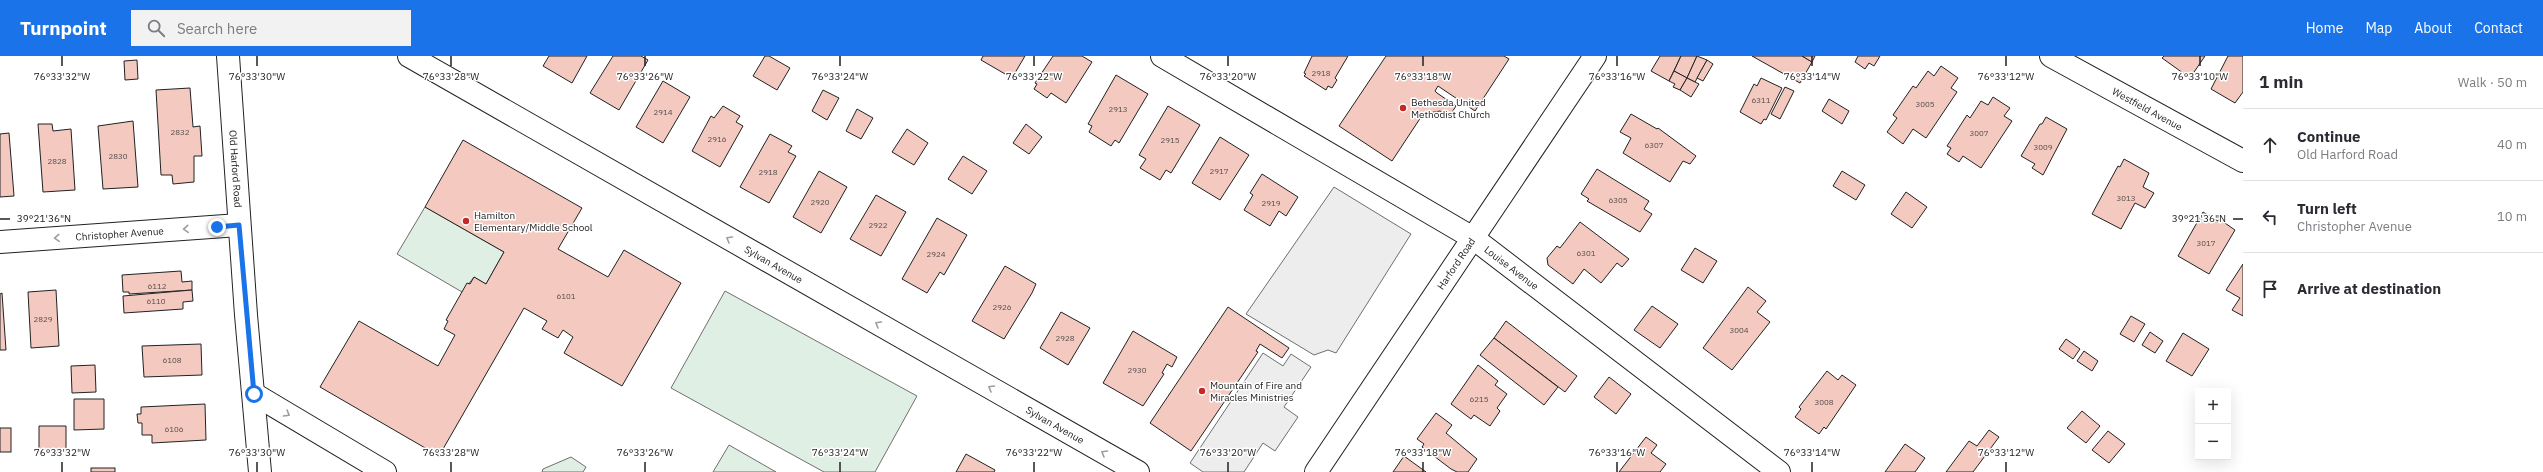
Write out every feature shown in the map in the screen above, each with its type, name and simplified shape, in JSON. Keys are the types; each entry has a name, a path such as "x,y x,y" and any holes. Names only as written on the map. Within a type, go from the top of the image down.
{"street":[{"name":"Old Harford Road","path":"228,56 239,225 260,472"},
{"name":"Sylvan Avenue","path":"409,56 1138,472"},
{"name":"Louise Avenue","path":"1162,56 1473,238 1779,472"},
{"name":"Harford Road","path":"1316,472 1596,56"},
{"name":"Westfield Avenue","path":"2052,56 2243,162"},
{"name":"Christopher Avenue","path":"0,242 239,225"},
{"path":"254,394 385,472"}],"green space":[{"path":"425,207 504,252 486,284 474,277 462,292 397,254"},
{"path":"725,291 917,396 875,472 824,472 671,388"},
{"path":"729,445 776,472 713,472"},
{"path":"571,457 586,467 583,472 542,472 543,469"}],"shaded area":[{"path":"1334,187 1411,234 1336,353 1328,350 1314,355 1246,314"},
{"path":"1263,353 1283,366 1291,354 1311,367 1284,407 1298,417 1275,451 1263,443 1244,472 1203,472 1190,463"}],"building":[{"path":"549,56 587,56 572,83 543,66"},
{"path":"613,56 641,56 648,60 619,110 590,93"},
{"path":"765,56 769,56 790,68 777,90 753,76"},
{"path":"983,56 1025,56 1012,78 981,60"},
{"path":"1053,56 1082,56 1092,62 1066,103 1051,93 1047,98 1034,89 1037,84 1035,83"},
{"path":"1312,56 1348,56 1335,78 1337,80 1332,88 1328,86 1326,90 1304,76"},
{"name":"Bethesda United Methodist Church","path":"1386,56 1504,56 1509,59 1475,111 1438,86 1435,91 1456,106 1449,117 1440,111 1423,114 1392,161 1339,126"},
{"path":"1660,56 1681,56 1669,81 1651,71"},
{"path":"1681,56 1697,56 1687,78 1674,71"},
{"path":"1697,56 1707,60 1695,82 1687,78"},
{"path":"1752,56 1802,56 1812,62 1800,83"},
{"path":"1802,56 1815,56 1812,62"},
{"path":"1858,56 1880,56 1874,66 1869,63 1865,69 1855,62"},
{"path":"2164,56 2205,56 2190,78 2162,58"},
{"path":"2228,56 2243,56 2243,92 2235,103 2211,89"},
{"path":"137,60 138,79 125,80 124,61"},
{"path":"1707,60 1713,64 1703,81 1697,78"},
{"path":"1941,66 1958,78 1951,88 1957,92 1926,138 1913,129 1903,144 1887,132 1897,118 1893,115 1913,86 1916,88 1928,71 1934,76"},
{"path":"1674,71 1687,78 1680,90 1673,87 1675,84 1669,81"},
{"path":"1116,75 1148,94 1119,143 1115,140 1111,146 1089,132 1092,126 1088,124"},
{"path":"1687,78 1699,84 1691,97 1680,90"},
{"path":"1761,78 1782,88 1766,120 1764,119 1761,124 1740,112 1754,84 1757,86"},
{"path":"663,81 690,97 663,143 636,127"},
{"path":"1785,87 1794,91 1780,119 1771,114"},
{"path":"190,88 193,127 200,126 202,156 194,156 194,182 173,184 172,175 161,175 156,90"},
{"path":"823,90 839,98 827,120 812,111"},
{"path":"1993,97 2010,108 2004,116 2012,121 1981,168 1963,156 1959,162 1947,154 1951,148 1947,146 1967,115 1970,118 1981,101 1988,105"},
{"path":"1829,99 1849,111 1842,124 1822,111"},
{"path":"723,106 740,116 736,122 743,126 720,167 692,151 711,116 714,118"},
{"path":"1168,106 1200,125 1171,173 1166,170 1160,180 1140,168 1146,159 1139,155"},
{"path":"857,109 873,118 861,139 846,131"},
{"path":"1631,114 1657,129 1658,128 1696,156 1690,164 1683,161 1670,182 1623,153 1631,138 1620,132"},
{"path":"2046,117 2067,129 2043,175 2032,168 2035,164 2021,156 2040,124 2042,124"},
{"path":"133,121 138,187 103,189 98,126"},
{"path":"38,124 52,124 53,131 71,129 75,190 43,192"},
{"path":"1026,124 1042,137 1029,154 1013,143"},
{"path":"907,129 928,143 914,165 892,152"},
{"path":"9,133 14,196 0,197 0,134"},
{"path":"770,134 792,146 788,152 796,156 769,203 740,187"},
{"path":"1220,137 1249,155 1220,200 1192,183"},
{"path":"463,140 582,208 558,249 608,277 624,250 681,283 622,386 564,353 573,337 563,330 558,338 542,329 547,321 524,308 439,456 320,387 359,321 438,366 455,335 444,329 448,321 446,320 467,283 470,284 474,277 486,284 504,252 425,207"},
{"path":"963,156 987,171 972,194 948,179"},
{"path":"2124,159 2149,173 2143,187 2154,193 2145,208 2135,203 2121,229 2092,214 2118,166 2120,167"},
{"path":"1597,169 1649,201 1644,209 1652,214 1640,232 1587,201 1589,199 1581,194"},
{"path":"819,171 847,187 821,233 793,217"},
{"path":"1842,171 1865,185 1856,200 1833,186"},
{"path":"1262,174 1298,197 1286,216 1279,211 1270,226 1244,210 1253,195 1250,193"},
{"path":"1906,192 1927,207 1912,228 1891,214"},
{"path":"876,195 906,212 881,256 850,239"},
{"path":"2203,212 2218,221 2219,219 2235,230 2209,274 2178,256"},
{"path":"937,218 967,235 944,275 940,272 927,293 902,279"},
{"path":"1580,222 1629,259 1622,267 1617,263 1601,283 1584,269 1573,284 1548,265 1547,258 1557,246 1560,248"},
{"path":"1695,248 1717,261 1703,283 1681,270"},
{"path":"2243,264 2243,316 2232,310 2240,298 2226,290"},
{"path":"1005,266 1036,284 1004,339 972,321"},
{"path":"181,271 182,282 192,281 192,290 129,294 129,292 123,292 122,275"},
{"path":"1748,287 1766,301 1757,312 1770,322 1732,370 1703,348"},
{"path":"56,290 59,346 31,348 28,292"},
{"path":"192,290 193,301 183,302 183,309 124,313 123,296"},
{"path":"2,293 6,350 0,350 0,294"},
{"path":"1652,306 1678,324 1660,348 1634,330"},
{"name":"Mountain of Fire and Miracles Ministries","path":"1228,307 1289,348 1282,358 1260,344 1256,351 1258,352 1191,451 1150,423"},
{"path":"1061,312 1090,328 1068,365 1040,348"},
{"path":"2131,316 2145,324 2134,342 2120,334"},
{"path":"1506,321 1577,376 1565,392 1494,338"},
{"path":"1133,331 1177,357 1172,367 1167,364 1162,373 1164,374 1143,406 1103,383"},
{"path":"2150,332 2163,341 2155,353 2142,345"},
{"path":"2183,333 2209,349 2192,376 2166,361"},
{"path":"1494,338 1558,387 1544,405 1480,355"},
{"path":"2066,339 2080,349 2073,359 2059,349"},
{"path":"201,344 202,375 144,377 142,346"},
{"path":"2084,351 2098,361 2092,371 2077,361"},
{"path":"95,365 96,392 72,393 71,366"},
{"path":"1478,365 1498,381 1495,385 1507,394 1497,408 1500,411 1490,426 1474,415 1471,419 1451,404"},
{"path":"1827,371 1838,380 1842,375 1856,385 1826,429 1824,427 1819,434 1795,417 1801,409 1799,407"},
{"path":"1609,377 1631,394 1616,414 1594,397"},
{"path":"74,399 104,399 104,429 74,430"},
{"path":"205,404 206,440 152,443 152,435 142,435 142,423 138,423 137,414 141,414 141,407"},
{"path":"2082,411 2100,426 2086,443 2067,428"},
{"path":"1436,413 1452,425 1446,433 1477,459 1468,472 1457,472 1451,469 1422,447 1424,444 1417,439"},
{"path":"39,426 66,426 66,452 39,453"},
{"path":"0,428 11,428 11,452 0,452"},
{"path":"1989,430 1999,437 1973,472 1946,472 1969,441 1977,446"},
{"path":"2108,431 2125,444 2109,463 2092,450"},
{"path":"1646,437 1657,445 1651,453 1666,464 1660,472 1619,472"},
{"path":"1905,444 1925,458 1915,472 1885,472"},
{"path":"966,454 995,470 994,472 956,472"},
{"path":"1404,456 1426,472 1393,472"},
{"path":"91,468 115,468 115,472 91,472"}],"place":[{"name":"Bethesda United Methodist Church","path":"1403,108"},
{"name":"Hamilton Elementary/Middle School","path":"466,221"},
{"name":"Mountain of Fire and Miracles Ministries","path":"1202,391"}],"route":[{"path":"217,227 239,225 254,394"}]}
